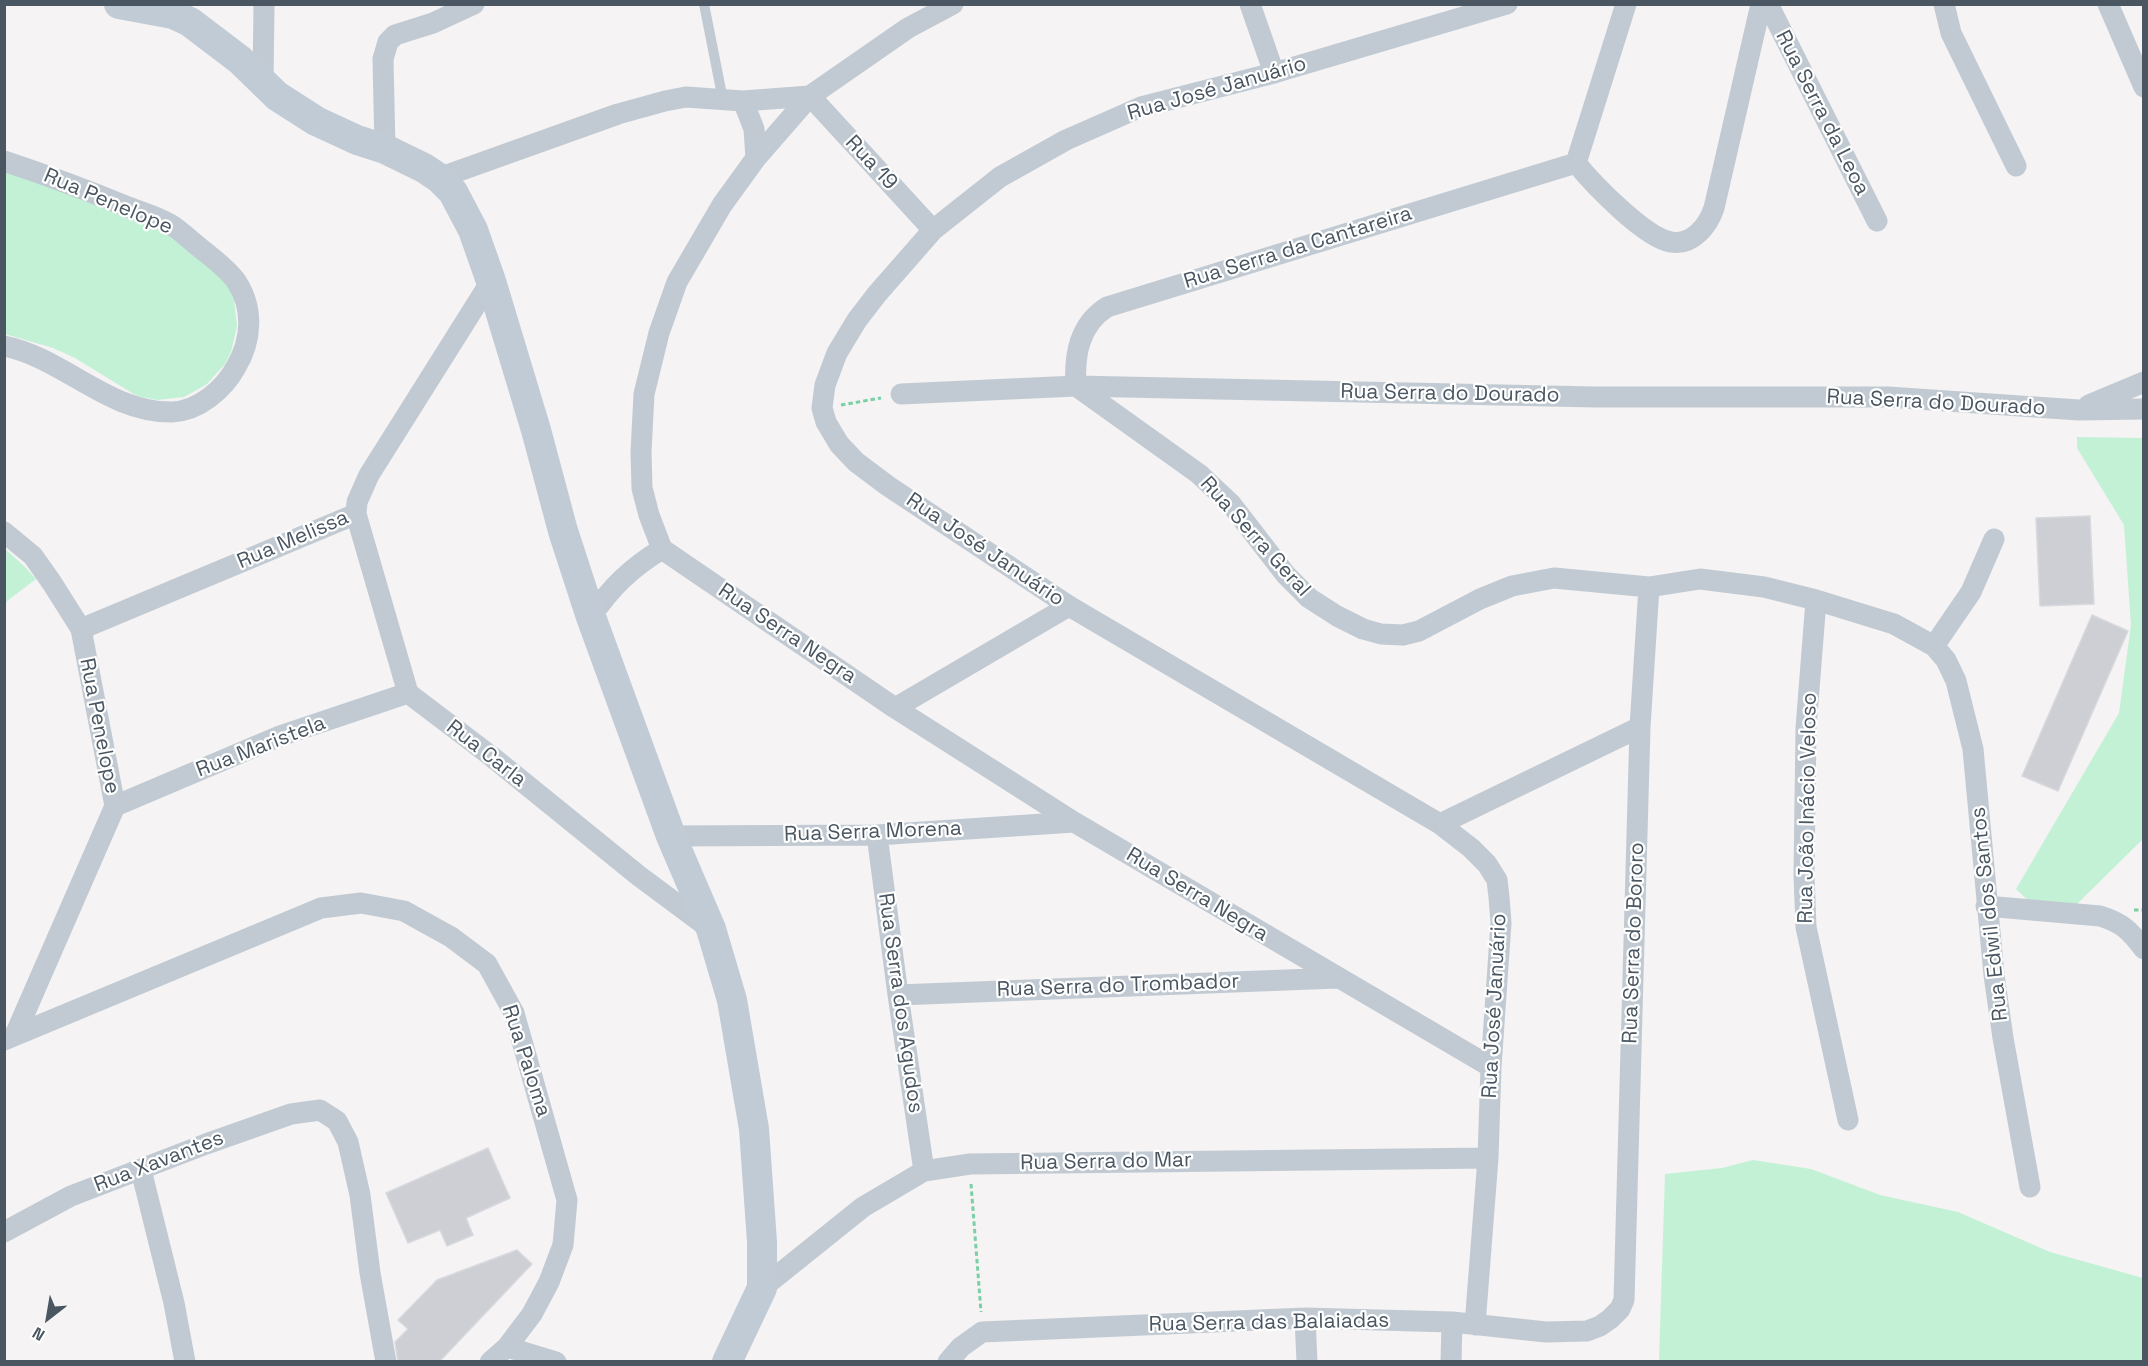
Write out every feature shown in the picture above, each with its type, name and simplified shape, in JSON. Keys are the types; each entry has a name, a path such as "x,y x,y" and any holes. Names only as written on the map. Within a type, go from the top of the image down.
{"street":[{"path":"118,4 182,11 277,96 316,121 357,140 385,149 439,178 453,192 473,230 491,281 536,430 563,531 591,617 671,836 711,929 732,1000 754,1129 762,1242 762,1288 727,1362"},
{"path":"263,83 264,4"},
{"path":"385,149 383,59 388,42 395,35 432,23 474,4"},
{"path":"591,617 620,581 638,564 662,549 642,488 644,394 659,333 677,282 696,247 722,205 756,158 810,96 908,28 953,4"},
{"path":"1250,4 1274,74"},
{"name":"Rua José Januário","path":"1475,1325 1488,1158 1491,1067 1501,923 1497,880 1487,864 1471,848 1440,824 1069,606 897,492 856,462 839,444 826,422 822,408 825,385 837,353 857,320 933,230 1000,177 1066,140 1141,107 1274,74 1507,4"},
{"path":"1626,4 1576,163 1610,201 1656,237 1680,243 1703,230 1710,220 1761,4"},
{"name":"Rua Serra da Leoa","path":"1768,4 1877,221"},
{"path":"1944,4 1951,33 2016,165"},
{"path":"2108,4 2144,87"},
{"path":"439,178 618,114 686,97 733,100 810,96"},
{"name":"Rua 19","path":"810,96 933,230"},
{"path":"733,100 754,129 756,158"},
{"name":"Rua Penelope","path":"4,160 76,185 170,225 214,259 236,281 249,311 249,339 237,366 221,389 197,405 174,412 148,410 110,398 64,371 18,349 4,346"},
{"name":"Rua Serra da Cantareira","path":"1076,386 1076,351 1081,338 1097,313 1107,307 1576,163"},
{"name":"Rua Melissa","path":"81,629 356,514 357,502 369,475 491,281"},
{"name":"Rua Serra do Dourado","path":"2079,410 2144,382"},
{"name":"Rua Serra do Dourado","path":"901,394 1076,386 1596,397 1888,397 2079,410 2144,409"},
{"name":"Rua Serra Geral","path":"1076,386 1199,474 1231,504 1286,575 1309,598 1337,616 1364,629 1402,635 1419,631 1501,590 1554,578 1650,587 1700,579 1764,587 1816,600 1894,624 1934,646"},
{"path":"356,514 408,693"},
{"name":"Rua Penelope","path":"4,532 33,556 81,629 115,807 10,1037"},
{"path":"1934,646 1971,592 1994,539"},
{"name":"Rua Serra Negra","path":"662,549 895,708 1074,822 1491,1067"},
{"name":"Rua Serra do Bororo","path":"1624,1300 1640,728 1650,587"},
{"name":"Rua João Inácio Veloso","path":"1816,600 1806,728 1804,875 1806,927 1848,1120"},
{"path":"895,708 1069,606"},
{"name":"Rua Edwil dos Santos","path":"1934,646 1946,660 1956,681 1973,749 1986,906 2003,1038 2030,1187"},
{"name":"Rua Maristela","path":"115,807 280,736 408,693"},
{"name":"Rua Carla","path":"408,693 491,756 639,876 711,929"},
{"path":"1440,824 1640,728"},
{"name":"Rua Serra Morena","path":"671,836 877,835 1074,822"},
{"name":"Rua Serra dos Agudos","path":"877,835 897,995 924,1171"},
{"name":"Rua Paloma","path":"10,1037 321,908 361,903 404,911 451,937 487,964 514,1013 567,1200 563,1245 549,1282 532,1314 507,1347 490,1362"},
{"path":"1986,906 2100,916 2117,921 2144,949"},
{"name":"Rua Serra do Trombador","path":"897,995 1338,978"},
{"name":"Rua Xavantes","path":"4,1232 71,1196 256,1125 291,1114 320,1110 337,1121 348,1142 360,1195 370,1274 386,1362"},
{"name":"Rua Serra do Mar","path":"762,1288 863,1207 924,1171 970,1164 1488,1158"},
{"path":"141,1170 174,1304 185,1362"},
{"name":"Rua Serra das Balaiadas","path":"982,1332 1305,1318 1452,1322 1546,1332 1587,1331 1610,1319 1620,1309 1624,1300"},
{"path":"1305,1318 1307,1362"},
{"path":"1451,1362 1452,1322"},
{"path":"948,1362 961,1347 982,1332"},
{"path":"507,1347 556,1362"}],"lane":[{"path":"704,4 733,100"}],"path":[{"path":"822,408 901,394"},
{"path":"970,1164 982,1332"}],"green space":[{"path":"4,171 169,229 214,267 229,288 234,300 237,326 231,352 225,364 207,384 184,397 157,400 137,396 75,358 53,348 5,334"},
{"path":"2077,437 2143,438 2143,839 2076,905 2034,906 2016,889 2119,713 2131,625 2124,525 2077,448"},
{"path":"5,549 36,579 7,601 5,606"},
{"path":"1753,1160 1811,1169 1880,1195 1958,1212 2050,1252 2143,1278 2143,1361 1659,1361 1665,1174 1722,1168"}],"building":[{"path":"2090,516 2094,604 2040,606 2036,518"},
{"path":"2092,615 2128,631 2058,791 2022,776"},
{"path":"488,1148 510,1198 466,1218 473,1235 447,1246 440,1230 408,1243 386,1193"},
{"path":"517,1250 532,1264 439,1362 398,1362 395,1342 408,1329 398,1320 437,1280"}]}
